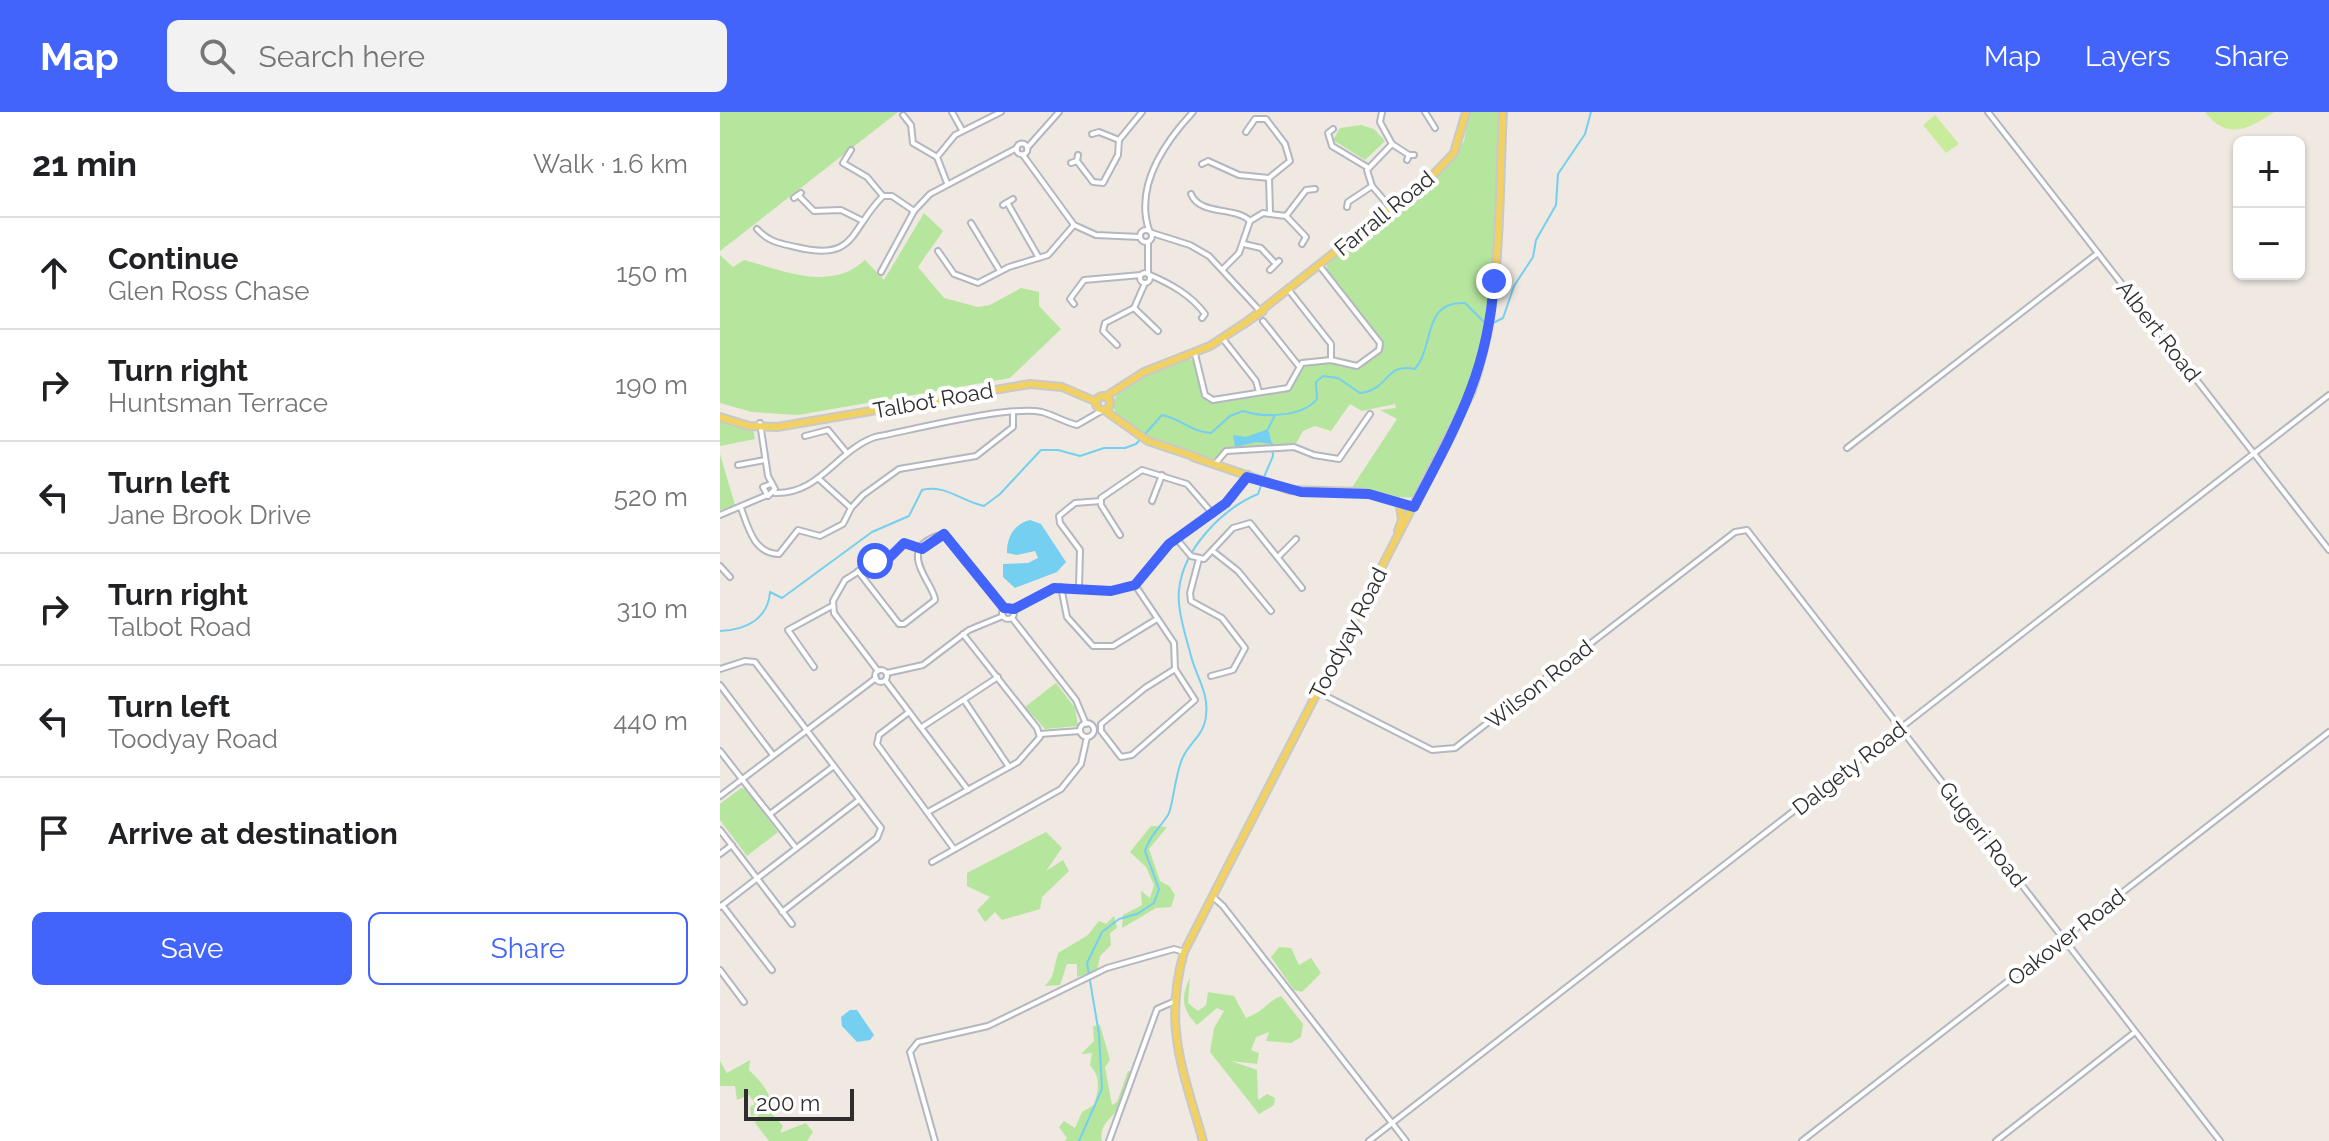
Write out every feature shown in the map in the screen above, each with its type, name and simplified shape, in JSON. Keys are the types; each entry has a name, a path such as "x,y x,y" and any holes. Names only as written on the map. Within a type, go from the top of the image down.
{"main road":[{"name":"Farrall Road","path":"1103,403 1144,372 1195,354 1259,314 1454,153 1463,133 1466,112"},
{"name":"Toodyay Road","path":"1203,1141 1176,1046 1173,1002 1184,952 1471,393 1492,312 1503,112"},
{"name":"Talbot Road","path":"720,417 780,426 1021,384 1050,385 1103,403 1119,421 1142,437 1214,465 1301,492 1361,492 1413,510"},
{"path":"1391,549 1402,520 1399,504"}],"street":[{"path":"952,112 962,130"},
{"path":"937,157 962,130 1000,112"},
{"path":"881,272 914,211 947,183 1023,150 1059,112"},
{"path":"1075,160 1093,182 1103,183 1118,155 1119,140 1142,112"},
{"path":"1181,112 1192,114"},
{"path":"1382,112 1380,122 1392,144 1410,157"},
{"path":"1425,112 1435,124"},
{"name":"Albert Road","path":"1988,112 2329,550"},
{"path":"1117,345 1109,344 1103,331 1105,323 1134,308 1146,278 1146,195 1161,150 1192,114"},
{"path":"901,115 912,128 913,143 937,157 947,183"},
{"path":"1206,160 1239,175 1269,178 1290,161 1288,149 1263,118 1252,122 1246,132"},
{"path":"1092,134 1098,128 1119,140"},
{"path":"1328,131 1332,146 1367,167 1372,186 1391,208"},
{"path":"1367,167 1392,144"},
{"path":"851,150 840,163 867,177 883,196 892,196 914,211"},
{"path":"1023,150 1074,225 1096,235 1162,237 1190,245 1224,268 1298,365"},
{"path":"1269,178 1270,212"},
{"path":"1347,207 1348,202 1372,186"},
{"path":"1286,216 1305,188 1315,189"},
{"path":"798,196 814,211 841,210 864,221"},
{"path":"756,228 773,243 826,253 854,238 883,196"},
{"path":"1191,198 1220,212 1239,213 1250,221"},
{"path":"1013,199 1006,204 1039,259"},
{"path":"1224,268 1243,244 1250,221 1270,212 1286,216 1309,236 1302,244"},
{"path":"970,220 1000,271"},
{"path":"938,251 954,274 973,282 984,281 1000,271 1039,259 1053,250 1074,225"},
{"path":"1243,244 1261,248 1277,262 1270,270"},
{"path":"1847,448 2098,252"},
{"path":"1298,365 1331,360 1359,366 1378,352 1380,345 1319,265"},
{"path":"1063,303 1072,302 1084,280 1134,276 1146,278 1193,300 1206,316"},
{"path":"1288,289 1331,344 1331,360"},
{"path":"1134,308 1159,333"},
{"path":"1223,339 1256,381 1260,393"},
{"path":"1195,354 1208,399 1290,387 1298,365"},
{"name":"Dalgety Road","path":"1369,1141 2329,395"},
{"path":"762,425 768,476 772,487 783,493 809,487 848,453 875,437 1013,413 1041,412 1077,425 1103,403"},
{"path":"741,508 754,541 775,555 798,530 820,536 834,530 845,522 851,508 899,469 982,454 1013,427 1013,413"},
{"path":"1214,465 1226,451 1297,447 1316,456 1341,458 1370,414"},
{"path":"805,436 828,430 848,453"},
{"path":"738,465 765,460"},
{"path":"1079,587 1081,552 1060,523 1059,516 1075,503 1101,501 1110,489 1139,470 1190,486 1213,514"},
{"path":"1152,501 1162,475"},
{"path":"922,549 944,534 1004,608 1014,609 1041,592 1061,587 1111,591 1135,585 1176,538 1213,514 1237,492 1246,475"},
{"path":"819,479 851,508"},
{"path":"720,515 758,502 772,487"},
{"path":"764,494 772,487"},
{"path":"1101,501 1120,535"},
{"path":"1195,557 1214,552 1233,528 1245,522 1253,525 1302,588"},
{"name":"Gugeri Road","path":"1744,529 2220,1141"},
{"name":"Wilson Road","path":"1318,692 1432,750 1455,748 1735,532 1744,529"},
{"path":"1176,538 1195,557"},
{"path":"1279,556 1296,539"},
{"path":"814,667 788,630 832,606 840,584 858,571 890,557 904,543 922,549"},
{"path":"858,571 899,624 904,624 936,597 920,572 922,549"},
{"path":"1214,552 1238,571 1271,611"},
{"path":"1195,557 1191,601 1219,616 1245,648 1231,671 1211,676"},
{"path":"720,566 730,577"},
{"path":"1135,585 1174,643 1175,669 1195,696 1194,703 1132,755 1121,757 1101,731 1101,724 1142,690 1175,669"},
{"path":"1061,587 1067,617 1093,646 1111,647 1138,634 1157,619"},
{"path":"832,606 878,671 887,673 923,665 963,634 1003,616 1012,618 1076,700 1086,724 1094,730 1087,737 1081,764 1056,794 932,862"},
{"path":"1003,616 1004,608"},
{"path":"1012,618 1014,609"},
{"path":"963,634 1040,734"},
{"path":"720,669 745,661 755,662 881,828 880,836 782,912"},
{"path":"720,796 876,678 878,671"},
{"path":"885,680 887,673"},
{"path":"922,727 998,677"},
{"path":"876,678 885,680 968,790"},
{"path":"720,685 773,755"},
{"path":"964,700 1009,767"},
{"path":"909,712 876,741 954,849"},
{"path":"1080,731 1086,724"},
{"path":"1040,734 1080,731 1087,737"},
{"name":"Oakover Road","path":"1802,1141 2329,732"},
{"path":"928,812 1026,756 1040,734"},
{"path":"720,751 796,848"},
{"path":"770,814 834,766"},
{"path":"1072,778 1079,782"},
{"path":"772,970 721,906 859,800"},
{"path":"720,830 792,924"},
{"path":"720,854 732,845"},
{"path":"1213,897 1406,1141"},
{"path":"935,1141 910,1052 918,1042 988,1026 1107,968 1174,949 1184,952"},
{"path":"720,970 744,1002"},
{"path":"1109,1141 1157,1009 1173,1002"},
{"path":"1996,1141 2135,1032"}],"green space":[{"path":"720,112 898,112 720,251"},
{"path":"1469,112 1503,112 1489,330 1471,393 1415,497 1351,489 1397,419 1380,410 1396,408 1395,404 1362,411 1350,404 1331,431 1315,426 1303,431 1294,447 1226,451 1215,463 1156,444 1129,428 1119,418 1112,405 1125,387 1145,374 1190,359 1196,362 1203,396 1212,402 1288,390 1295,383 1300,366 1331,363 1356,368 1380,353 1380,338 1327,271 1327,263 1453,157 1464,141"},
{"path":"2205,112 2274,112 2247,127 2230,129 2213,121"},
{"path":"1935,115 1959,144 1946,153 1923,125"},
{"path":"1361,125 1374,129 1385,141 1365,160 1333,140 1340,128"},
{"path":"924,213 943,231 918,267 944,298 978,307 990,305 1021,288 1039,292 1039,306 1061,329 1010,378 798,415 752,412 720,403 720,255 733,267 744,260 791,273 822,277 851,270 865,260 884,280"},
{"path":"720,422 753,429 755,439 720,446"},
{"path":"720,454 735,505 720,510"},
{"path":"1056,683 1075,708 1078,726 1045,729 1025,707"},
{"path":"741,788 746,789 778,832 747,856 720,820 720,804"},
{"path":"1151,826 1167,827 1149,849 1160,881 1169,886 1175,895 1171,907 1156,908 1122,928 1123,915 1142,905 1141,891 1150,898 1154,885 1146,867 1130,852"},
{"path":"1046,832 1062,848 1046,871 1063,860 1069,871 1042,897 1040,909 1002,920 995,912 985,922 977,910 990,897 967,886 967,873"},
{"path":"1114,916 1117,928 1110,933 1111,945 1100,956 1097,971 1077,977 1077,964 1067,964 1060,985 1045,986 1052,977 1058,953 1088,935 1099,921 1106,924"},
{"path":"1279,947 1291,948 1299,965 1311,958 1321,973 1302,992 1294,990 1271,957"},
{"path":"1190,977 1188,1003 1198,1011 1206,1005 1208,992 1234,996 1246,1018 1281,996 1303,1024 1301,1037 1291,1043 1266,1041 1269,1032 1256,1037 1251,1050 1259,1053 1257,1064 1231,1061 1257,1070 1258,1100 1267,1094 1275,1098 1274,1105 1259,1114 1210,1052 1214,1028 1224,1011 1217,1008 1197,1025 1185,1008 1184,997"},
{"path":"1100,1025 1110,1060 1105,1067 1112,1105 1117,1102 1128,1071 1134,1072 1120,1104 1104,1127 1102,1141 1065,1141 1067,1138 1059,1127 1064,1121 1075,1128 1082,1112 1094,1105 1098,1084 1090,1065 1092,1053 1081,1054 1094,1041 1093,1026"},
{"path":"750,1060 749,1070 766,1089 771,1113 783,1126 780,1133 806,1123 813,1132 807,1141 769,1141 755,1123 759,1114 751,1116 750,1107 755,1104 749,1095 737,1100 735,1086 720,1086 720,1061 727,1073"}],"water":[{"path":"1268,429 1272,444 1257,442 1235,447 1233,435 1246,437"},
{"path":"1030,520 1041,524 1066,562 1057,572 1015,588 1003,577 1003,564 1028,563 1038,558 1035,551 1017,555 1007,553 1012,532"},
{"path":"850,1010 857,1010 874,1035 870,1040 857,1042 842,1026 841,1017"}],"waterway":[{"path":"1491,324 1503,318 1514,286 1533,257 1536,240 1556,205 1558,174 1585,134 1591,112"},
{"path":"720,631 754,621 765,609 770,592 782,598 872,532 909,516 922,490 946,491 984,506 1000,494 1041,450 1058,450 1080,456 1104,448 1125,448 1136,444 1162,415 1211,433 1230,416 1243,411 1261,415 1293,413 1317,399 1316,382 1323,376 1338,378 1360,393 1370,391 1398,369 1415,369 1431,326 1442,309 1451,304 1465,303 1485,323"},
{"path":"1268,429 1275,415"},
{"path":"1264,477 1273,456 1272,444"},
{"path":"1079,1141 1102,1089 1099,1034 1087,963 1102,932 1119,919 1137,914 1154,903 1159,889 1145,851 1168,815 1180,764 1205,722 1206,699 1181,615 1179,590 1182,575 1206,532 1231,510 1258,494 1262,483"}],"route":[{"path":"875,561 890,557 904,543 922,549 936,536 947,535 1004,608 1014,609 1047,589 1070,586 1111,591 1135,585 1169,544 1226,503 1239,491 1247,477 1301,492 1353,491 1414,507 1461,417 1479,373 1492,312 1494,281"}]}
